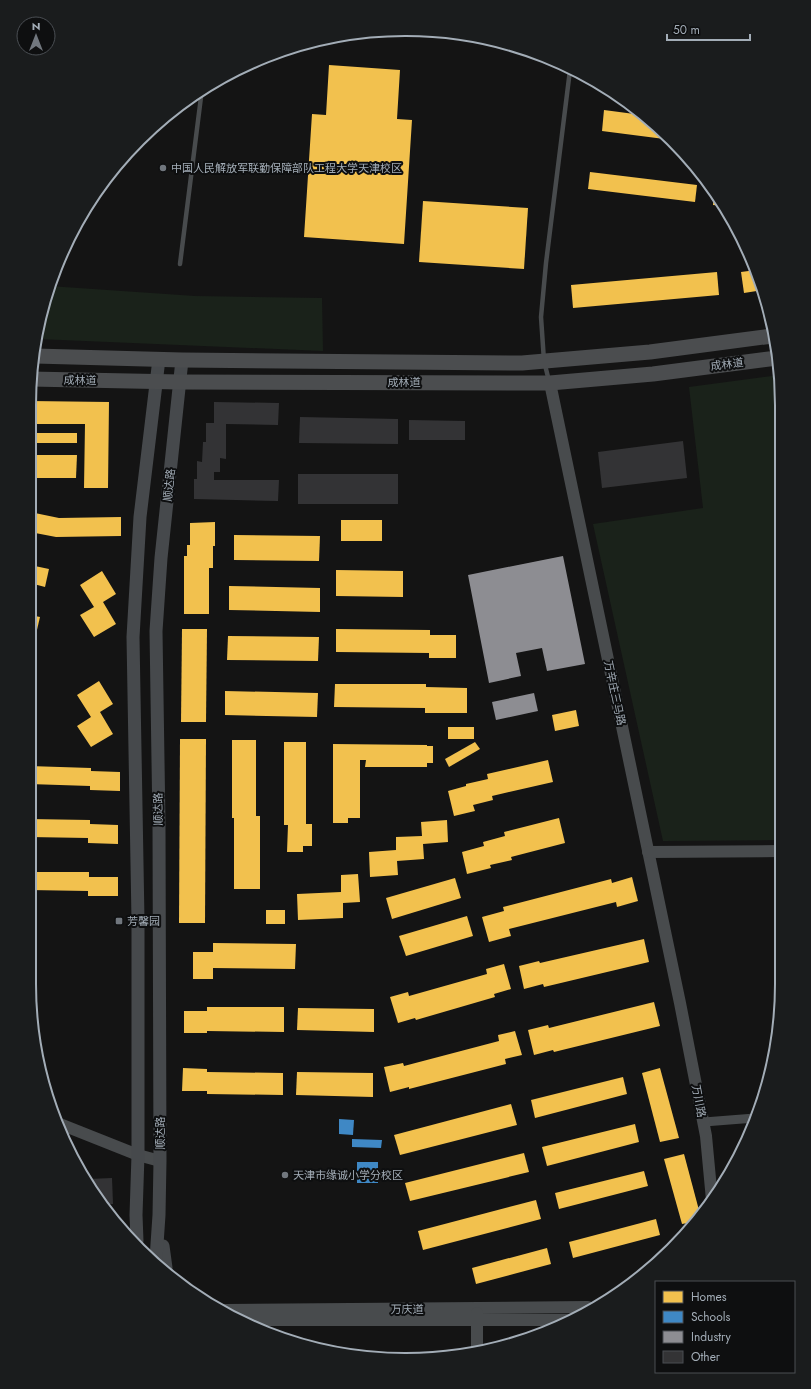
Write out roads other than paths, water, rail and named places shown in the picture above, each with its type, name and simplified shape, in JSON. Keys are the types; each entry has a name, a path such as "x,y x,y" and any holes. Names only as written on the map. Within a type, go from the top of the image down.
{"main road":[{"name":"成林道","path":"39,356 182,360 522,363 650,352 769,336"},
{"name":"顺达路","path":"138,1238 136,1215 138,1155 138,920 133,637 140,517 159,359"},
{"name":"成林道","path":"37,379 156,382 550,383 653,374 772,359"},
{"name":"顺达路","path":"156,1256 160,1161 159,825 156,631 161,558 182,360"},
{"path":"134,1233 136,1215"},
{"path":"159,1215 165,1264"}],"street":[{"name":"万辛庄三马路","path":"550,383 680,1003"},
{"path":"648,852 775,851"},
{"name":"万川路","path":"680,1003 704,1122 711,1191"},
{"path":"704,1122 749,1118"},
{"path":"64,1126 138,1155 160,1161"},
{"name":"万庆道","path":"253,1320 477,1314 581,1308"},
{"name":"万庆道","path":"233,1310 477,1314 559,1319"},
{"path":"477,1314 477,1346"}],"lane":[{"path":"550,383 544,361 541,317 546,263 570,75"},
{"path":"180,264 201,97"}],"place":[{"name":"中国人民解放军联勤保障部队工程大学天津校区","path":"163,168"},
{"name":"芳馨园","path":"119,921"},
{"name":"天津市缘诚小学分校区","path":"285,1175"}]}
